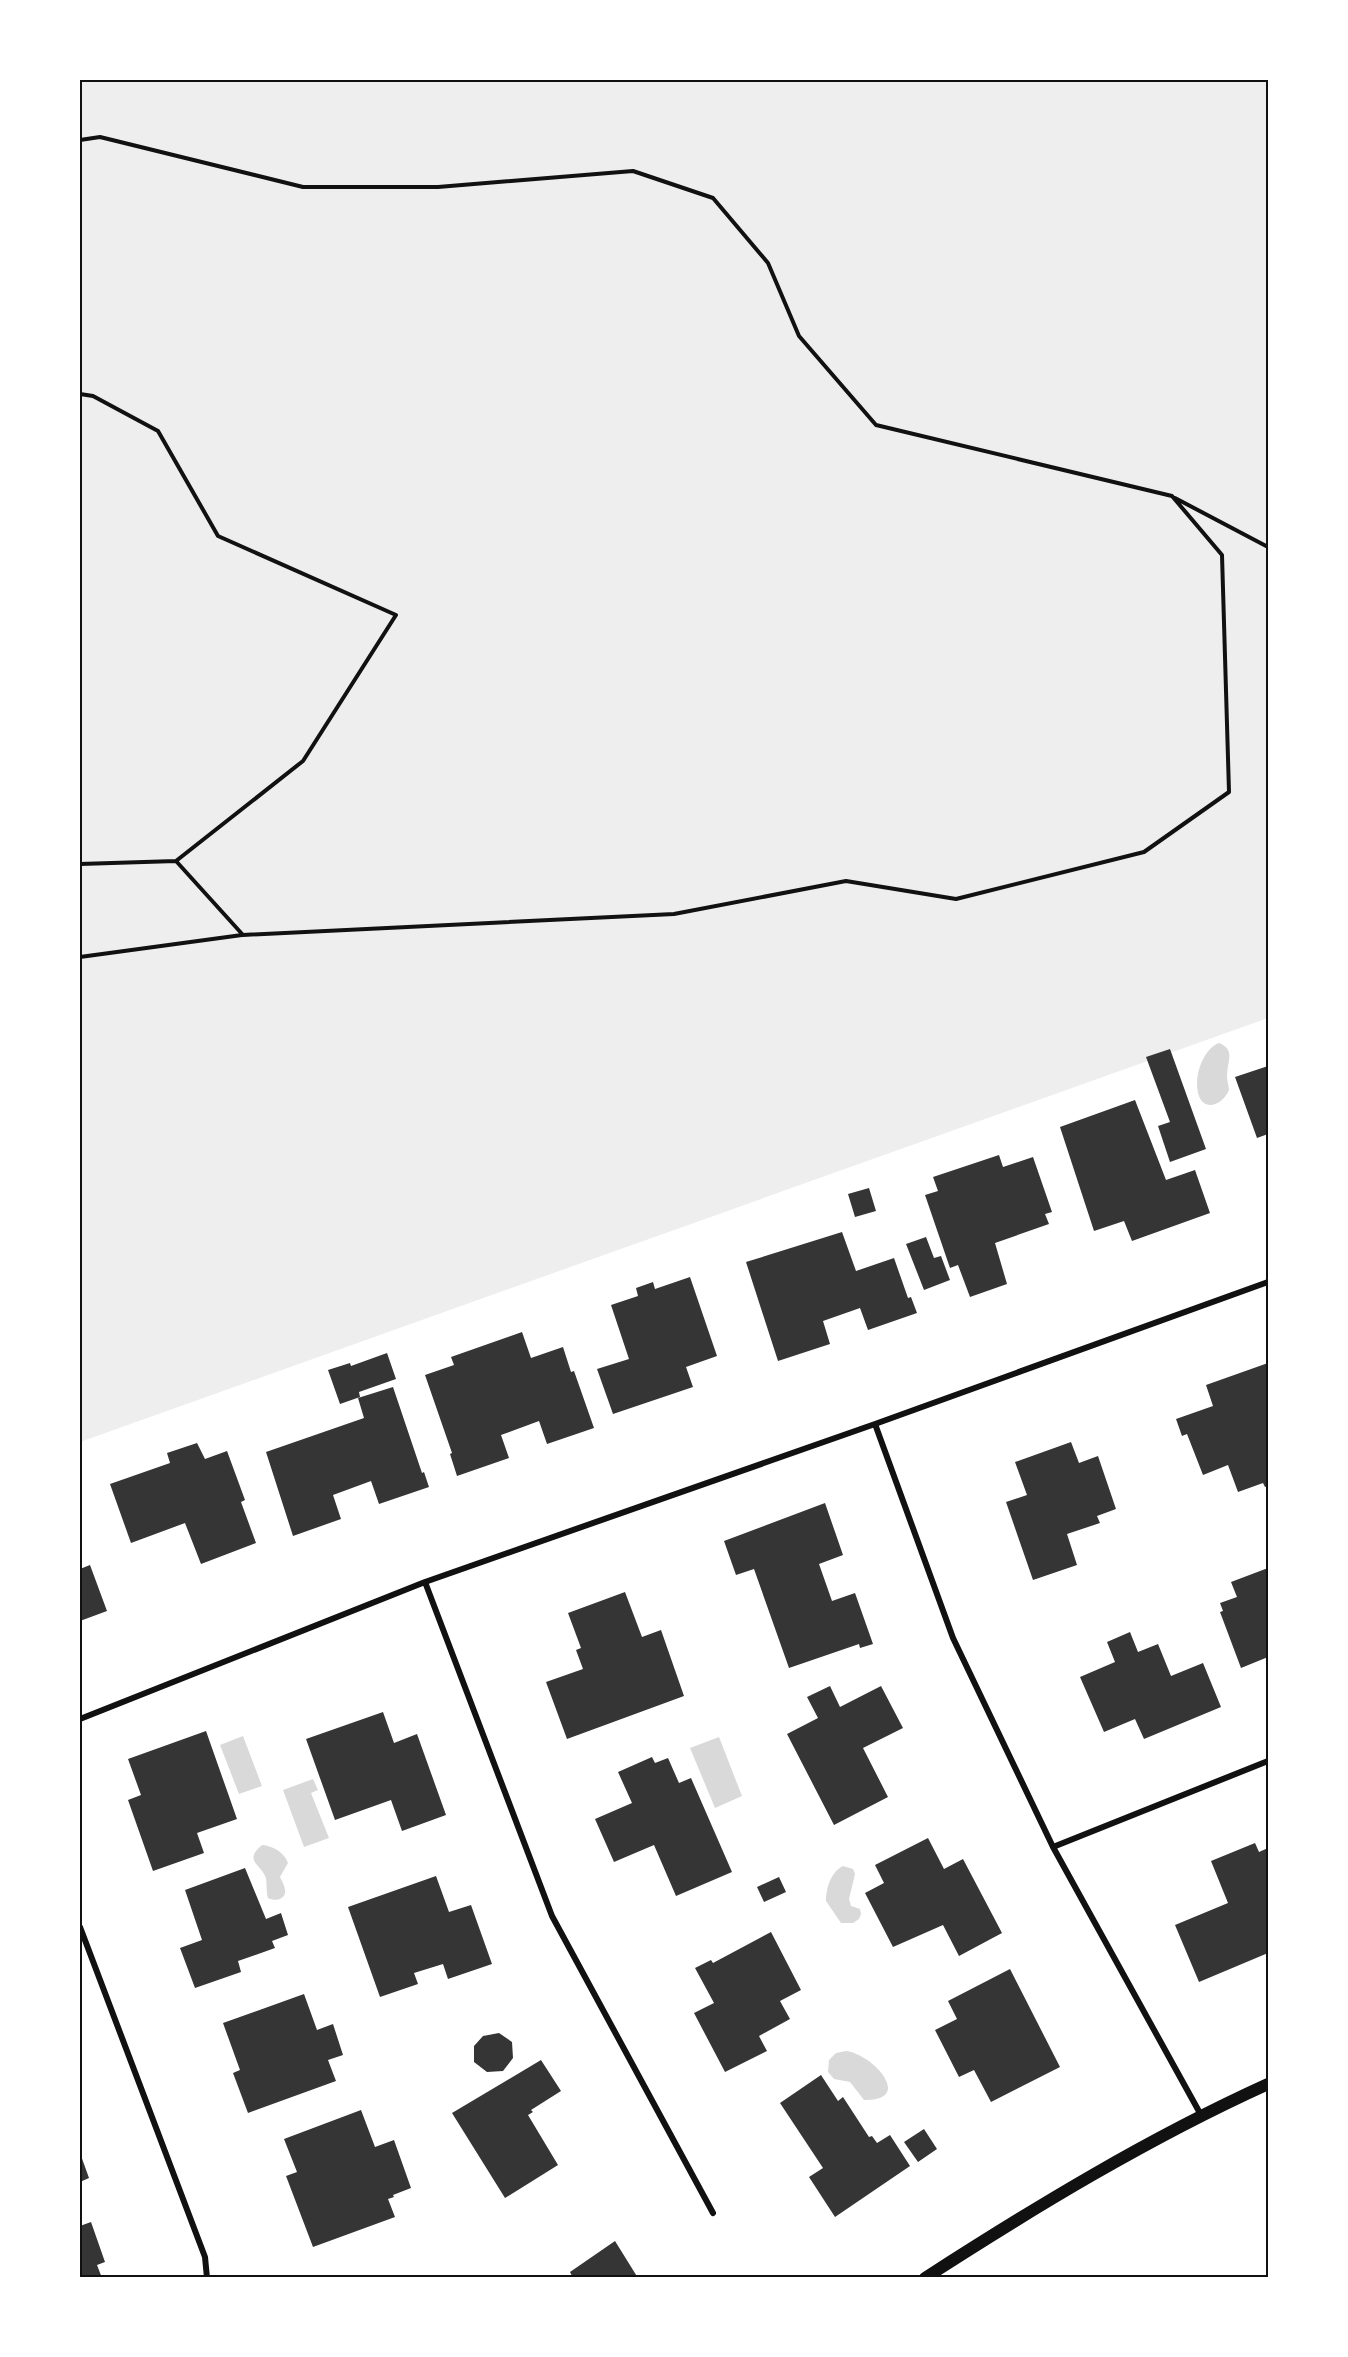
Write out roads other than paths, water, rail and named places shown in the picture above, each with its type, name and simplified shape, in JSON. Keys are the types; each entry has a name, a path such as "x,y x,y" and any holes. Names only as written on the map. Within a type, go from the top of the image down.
{"main road":[{"path":"925,2277 993,2233 1201,2115 1269,2084"}],"street":[{"path":"80,1719 425,1582 875,1424 1269,1282"},
{"path":"875,1424 953,1638 1053,1847 1201,2115"},
{"path":"425,1582 552,1916 713,2213"},
{"path":"1053,1847 1269,1761"},
{"path":"80,1927 205,2257 207,2277"}]}
